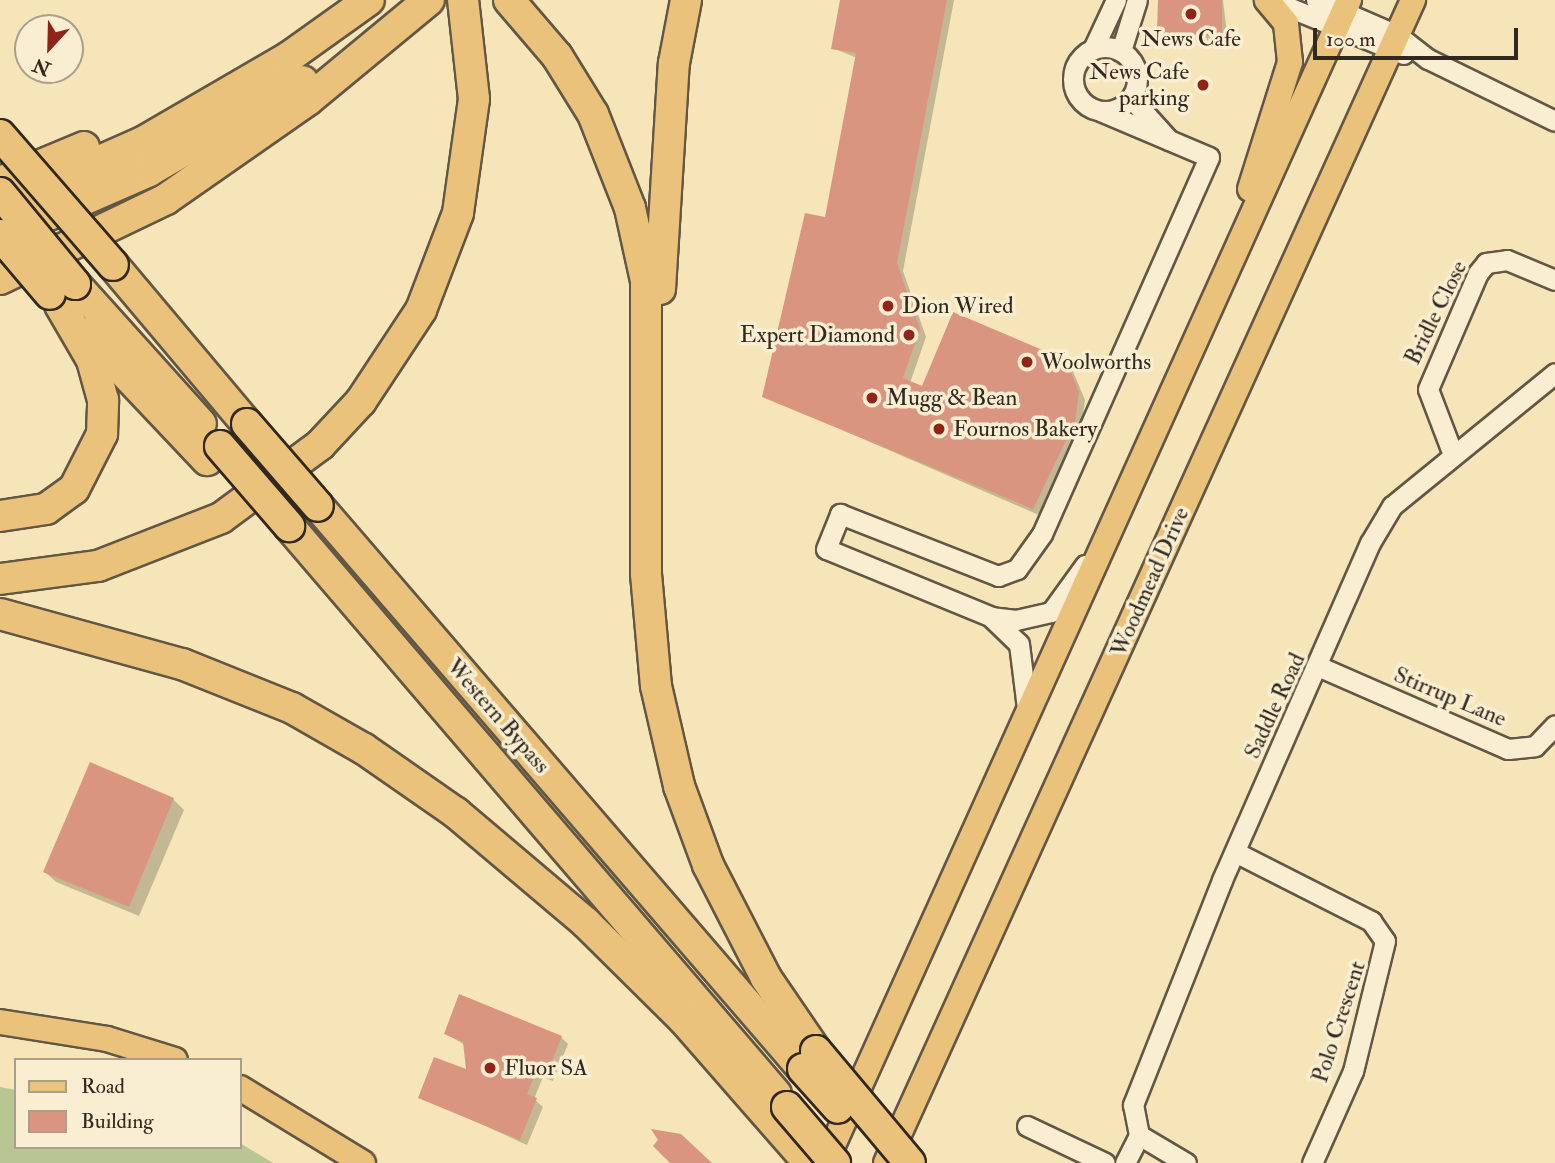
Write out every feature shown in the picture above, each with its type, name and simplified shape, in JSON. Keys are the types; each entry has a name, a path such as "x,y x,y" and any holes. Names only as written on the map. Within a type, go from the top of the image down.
{"highway":[{"path":"0,205 143,142 219,99 369,0"},
{"path":"61,294 0,236 149,171 228,126 299,84 409,0"},
{"path":"0,279 166,199 308,100 429,0"},
{"path":"0,579 97,566 221,518 320,445 361,401 421,310 458,213 474,99 470,35 463,0"},
{"path":"646,574 674,63 686,0"},
{"path":"512,3 593,114 636,229 646,281 646,574 656,686 679,786 735,923 810,1060 910,1163"},
{"path":"0,182 134,124 219,99"},
{"name":"Western Bypass","path":"0,135 318,506 810,1060 886,1163"},
{"path":"0,193 61,294 92,360 103,400 102,434 74,489 46,509 0,516"},
{"name":"Western Bypass","path":"61,294 214,453 412,669 782,1116 835,1163"},
{"path":"0,614 182,664 292,708 364,749 456,813 586,923 782,1116 809,1163"}],"main road":[{"path":"1214,300 1290,62 1286,23 1269,0"},
{"name":"Woodmead Drive","path":"886,1163 1413,0"},
{"path":"825,1163 1343,13"},
{"path":"0,1022 107,1039 169,1058"},
{"path":"242,1089 363,1163"}],"street":[{"path":"1024,724 1027,671 1018,644 992,617 826,549 840,514 989,575 1013,572 1026,559 1052,514 1209,157 1083,103 1074,87 1075,68 1093,49 1116,0"},
{"path":"1131,98 1137,78 1121,51 1138,0"},
{"path":"1269,0 1343,13"},
{"path":"1316,0 1394,42 1555,121"},
{"path":"1093,49 1121,51"},
{"path":"1100,111 1131,98"},
{"path":"1131,98 1169,140"},
{"name":"Bridle Close","path":"1452,452 1428,389 1478,273 1486,263 1507,260 1555,281"},
{"name":"Saddle Road","path":"1125,1163 1137,1129 1135,1101 1235,852 1320,667 1380,523 1452,452 1555,373"},
{"path":"992,617 1051,612 1118,512"},
{"name":"Stirrup Lane","path":"1320,667 1508,749 1535,746 1555,725"},
{"name":"Polo Crescent","path":"1235,852 1371,921 1385,942 1353,1071 1312,1163"},
{"path":"1027,1126 1105,1163"},
{"path":"1137,1129 1186,1163"}],"green space":[{"path":"0,1087 14,1090 14,1149 242,1149 242,1144 273,1163 0,1163"}],"building":[{"path":"840,0 947,0 897,263 920,329 903,378 922,386 953,312 1066,360 1079,392 1075,422 1033,509 762,397 805,213 825,217 856,53 831,49"},
{"path":"1158,0 1222,0 1222,37 1157,32"},
{"path":"90,762 174,798 129,907 43,872"},
{"name":"Fluor SA","path":"459,994 562,1036 546,1076 536,1072 527,1094 537,1098 520,1140 418,1098 434,1057 466,1069 463,1042 444,1034"},
{"path":"651,1129 681,1134 712,1163 670,1163 653,1146 658,1140"}],"place":[{"name":"News Cafe","path":"1191,14"},
{"name":"News Cafe parking","path":"1203,85"},
{"name":"Dion Wired","path":"888,306"},
{"name":"Expert Diamond","path":"909,335"},
{"name":"Woolworths","path":"1027,362"},
{"name":"Mugg & Bean","path":"872,398"},
{"name":"Fournos Bakery","path":"939,429"},
{"name":"Fluor SA","path":"490,1068"}]}
